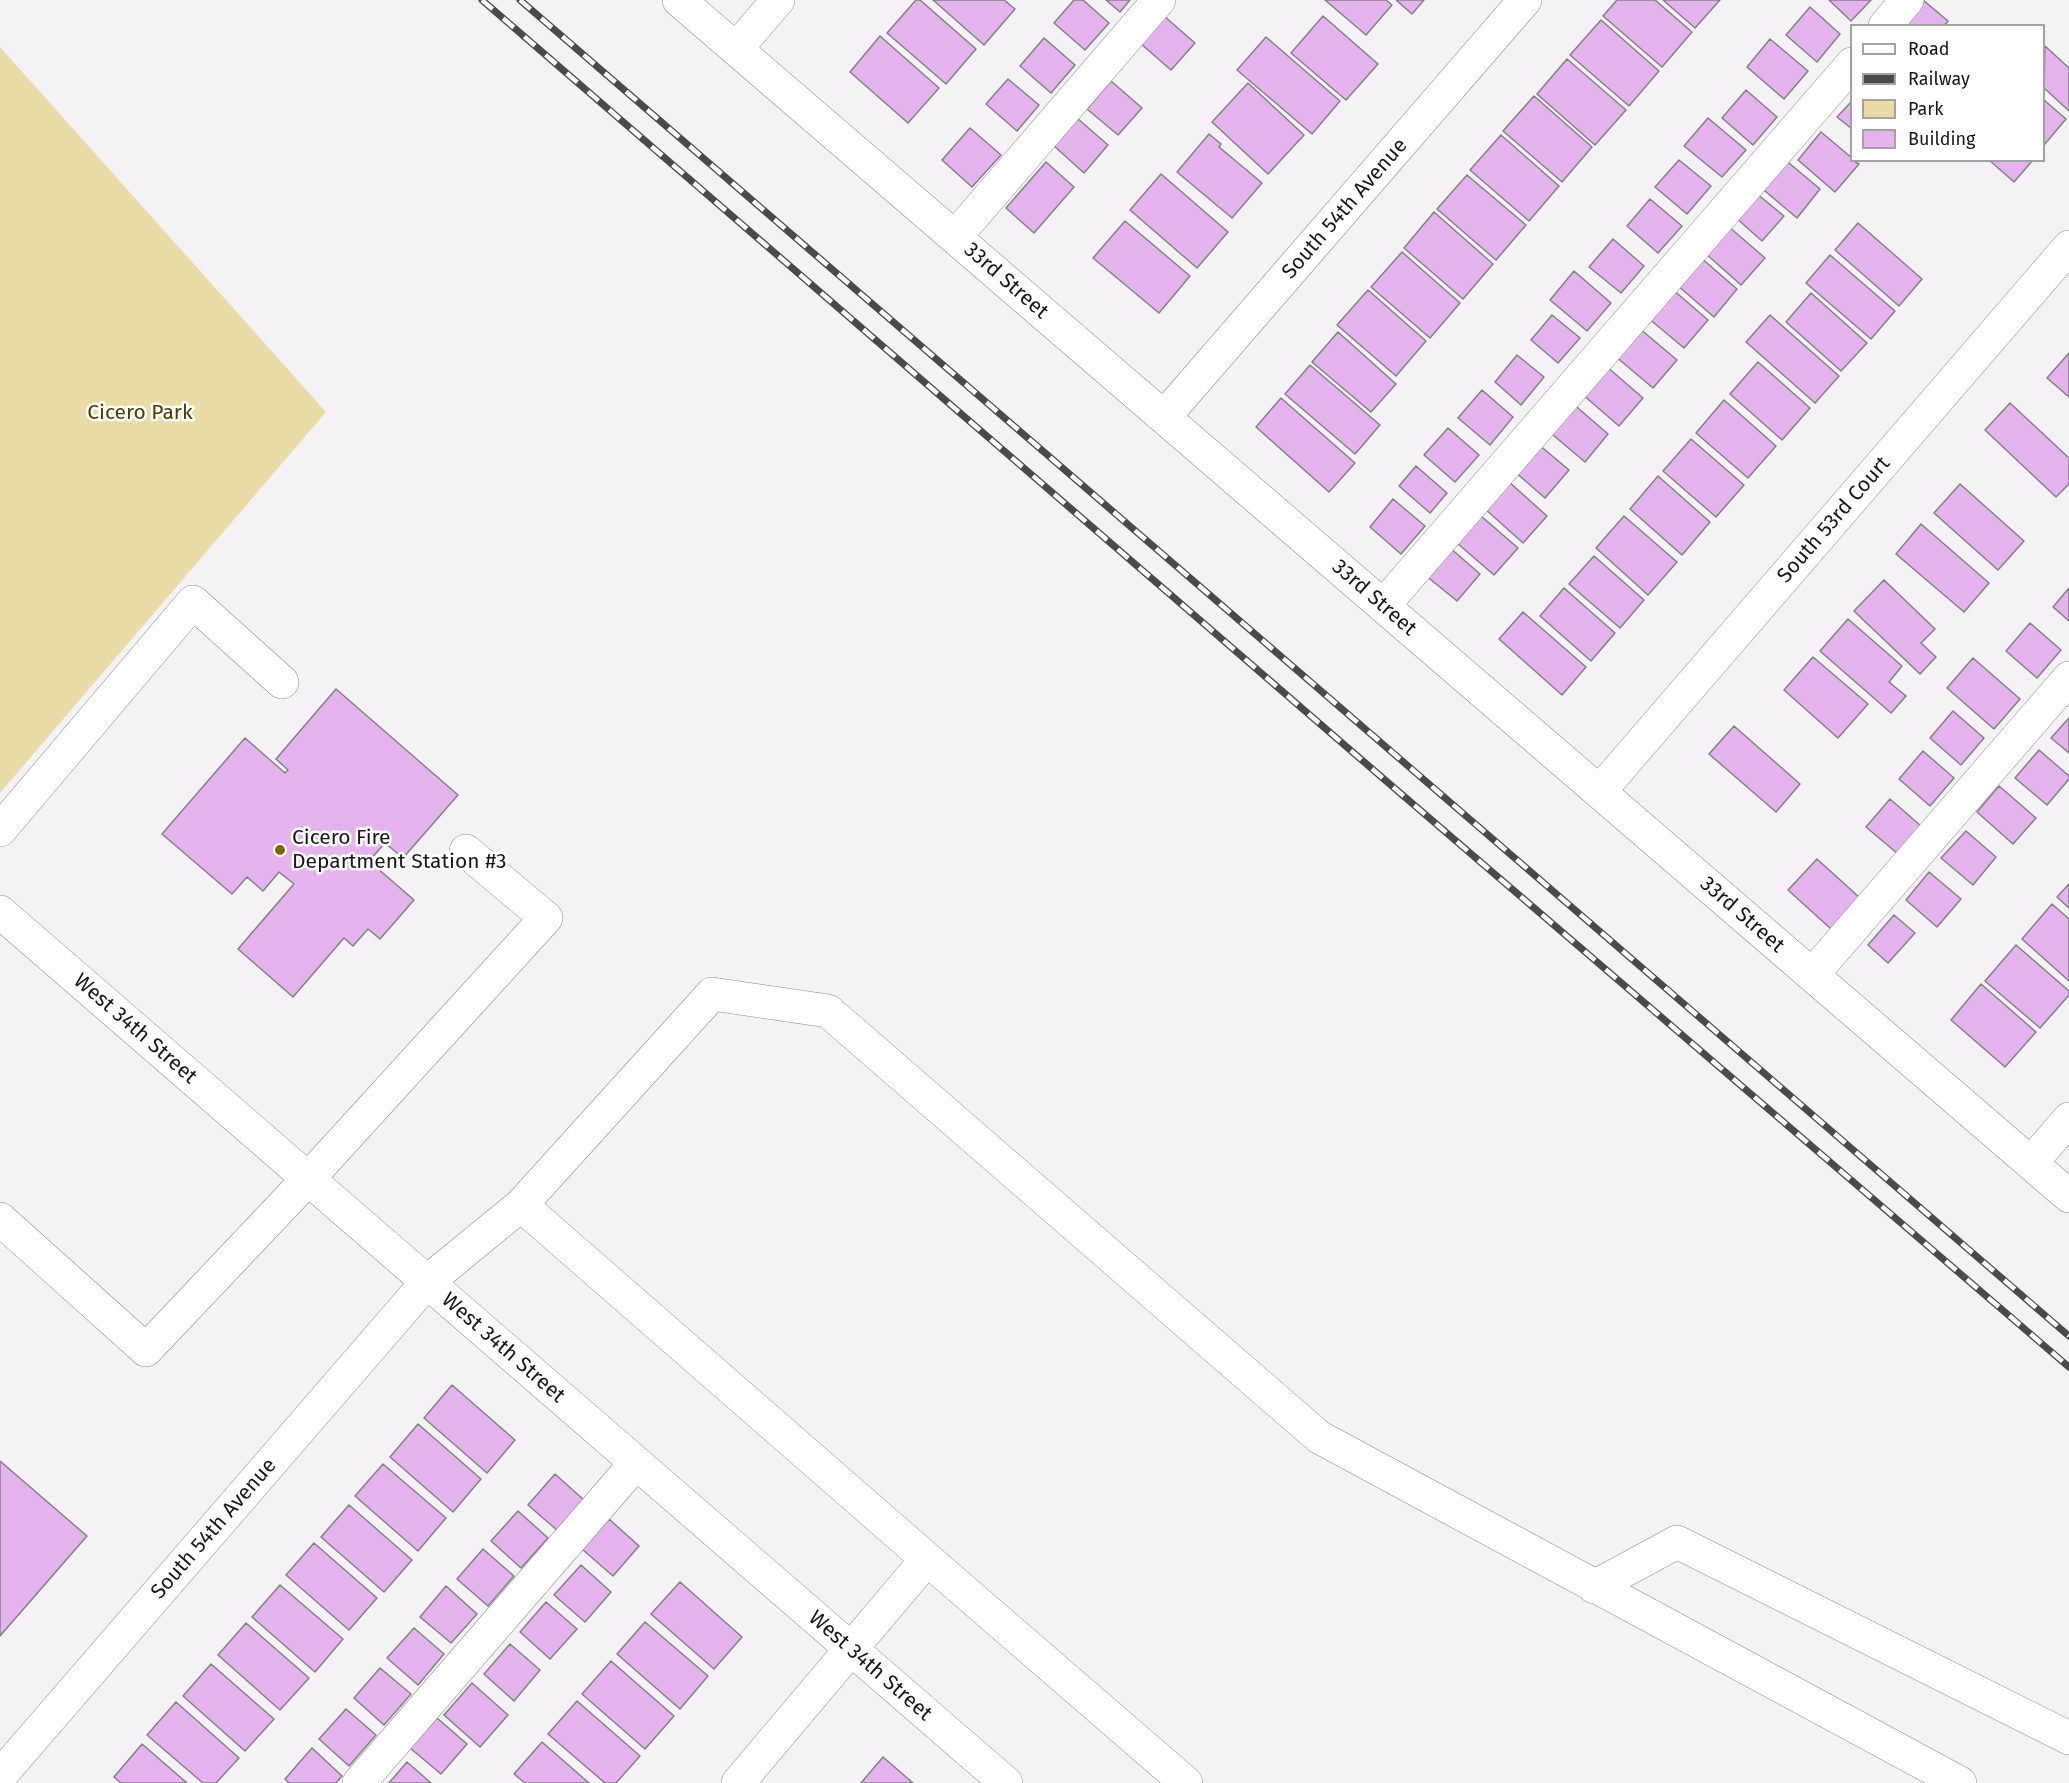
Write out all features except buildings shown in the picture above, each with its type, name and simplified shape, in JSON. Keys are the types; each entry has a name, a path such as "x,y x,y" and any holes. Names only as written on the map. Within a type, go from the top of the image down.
{"street":[{"name":"33rd Street","path":"679,0 2069,1196"},
{"path":"736,49 778,0"},
{"path":"955,237 1160,0"},
{"name":"South 54th Avenue","path":"1164,417 1525,0"},
{"path":"1887,24 1907,0"},
{"path":"1383,606 1850,65"},
{"name":"South 53rd Court","path":"1599,792 2069,247"},
{"path":"0,830 193,602 282,682"},
{"path":"1812,975 2069,678"},
{"path":"0,1219 146,1350 308,1179 546,918 466,851"},
{"name":"West 34th Street","path":"0,912 1006,1783"},
{"name":"South 54th Avenue","path":"0,1776 427,1282 521,1205 712,994 828,1011 1319,1437 1594,1587"},
{"path":"2031,1163 2069,1119"},
{"path":"521,1205 1186,1783"},
{"path":"359,1783 636,1463"},
{"path":"1594,1587 1677,1542 2069,1738"},
{"path":"738,1783 927,1559"},
{"path":"1594,1587 1960,1783"}],"green space":[{"name":"Cicero Park","path":"0,47 326,412 0,793"}],"railway":[{"path":"482,0 2069,1367"},
{"path":"520,0 2069,1336"}],"place":[{"name":"Cicero Fire Department Station #3","path":"280,850"}]}
